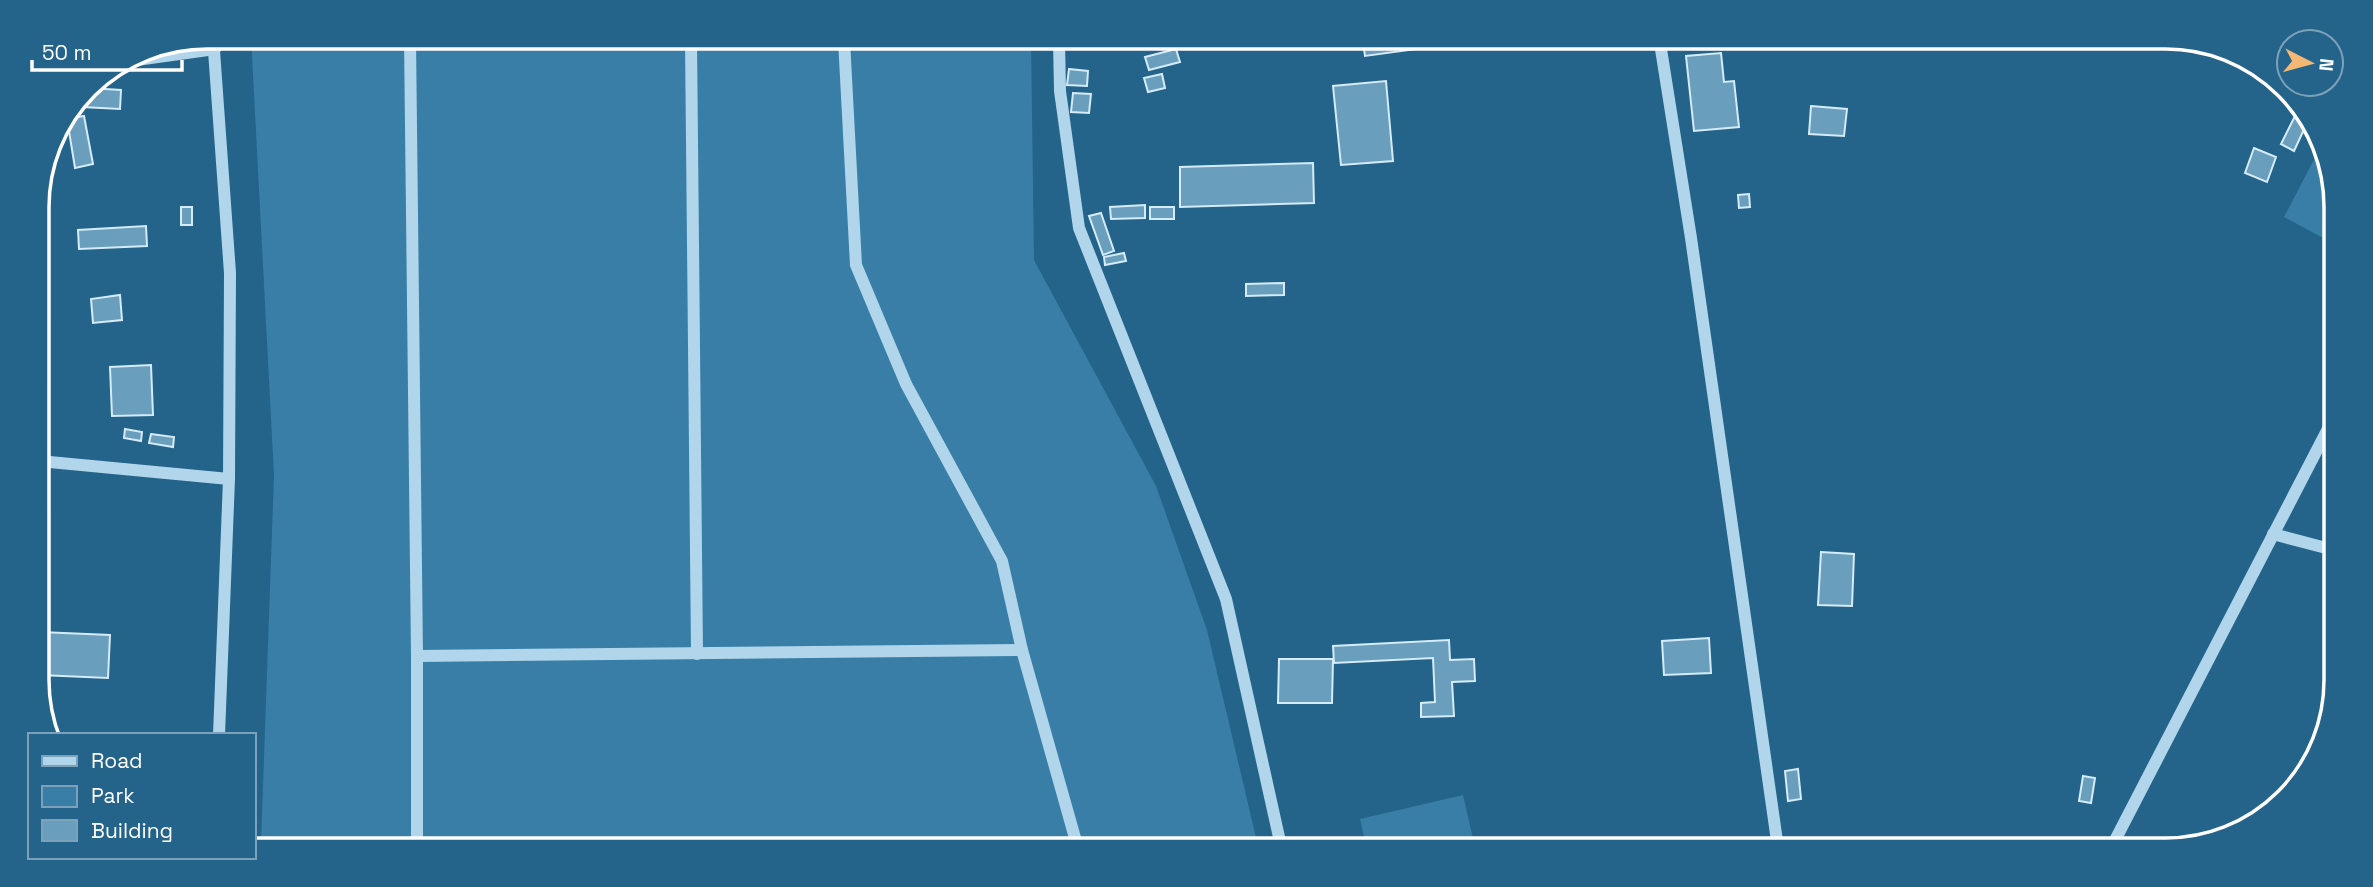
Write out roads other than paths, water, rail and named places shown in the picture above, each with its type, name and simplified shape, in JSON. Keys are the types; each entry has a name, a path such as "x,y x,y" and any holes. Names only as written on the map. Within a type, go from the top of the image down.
{"street":[{"path":"214,49 230,273 229,479 219,733"},
{"path":"410,49 417,838"},
{"path":"691,49 697,654"},
{"path":"844,49 856,265 906,384 1002,561 1022,650 1075,838"},
{"path":"1059,49 1059,91 1079,228 1226,599 1279,838"},
{"path":"1661,49 1691,238 1777,838"},
{"path":"2116,838 2324,436"},
{"path":"49,462 229,479"},
{"path":"2273,534 2324,547"},
{"path":"417,656 1022,650"}]}
